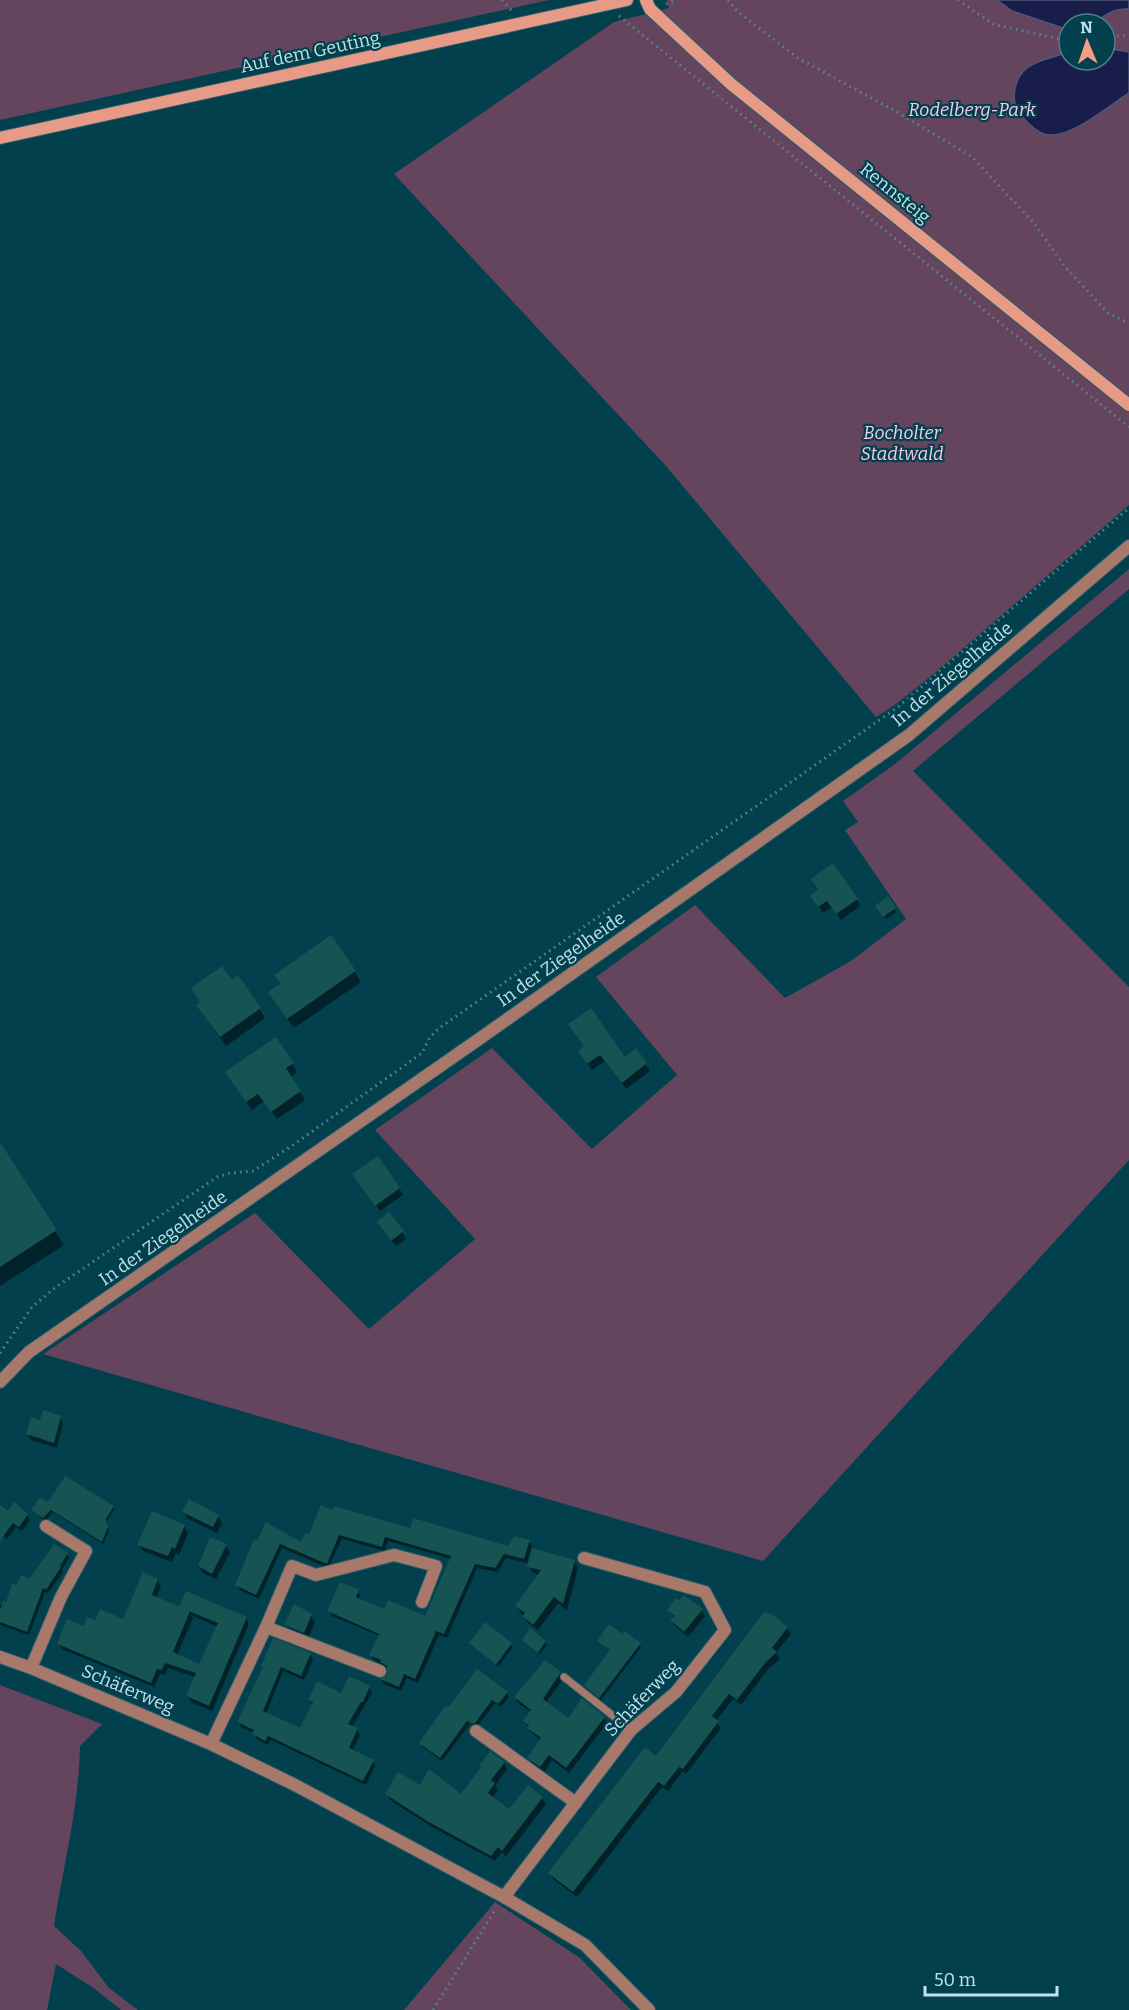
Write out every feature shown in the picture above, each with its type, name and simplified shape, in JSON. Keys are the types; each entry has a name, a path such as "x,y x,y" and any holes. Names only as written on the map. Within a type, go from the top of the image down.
{"street":[{"name":"Auf dem Geuting","path":"0,138 627,0"},
{"name":"Rennsteig","path":"646,0 650,9 731,84 1129,405"},
{"name":"In der Ziegelheide","path":"0,1382 29,1352 492,1030 909,735 1129,546"},
{"path":"31,1668 61,1597 86,1551 46,1526"},
{"path":"212,1743 292,1566 316,1575 394,1555 406,1557 436,1566 422,1602"},
{"name":"Schäferweg","path":"504,1897 631,1730 676,1692 725,1630 705,1592 584,1558"},
{"path":"266,1627 380,1671"},
{"name":"Schäferweg","path":"0,1657 212,1743 504,1897 585,1945 649,2010"},
{"path":"476,1731 576,1803"}],"lane":[{"path":"564,1677 631,1730"}],"path":[{"path":"728,0 738,12 798,58 897,112 972,157 1033,222 1066,268 1109,314 1129,323"},
{"path":"958,0 993,24 1057,38"},
{"path":"619,16 1129,427"},
{"path":"0,1353 32,1307 56,1287 217,1177 253,1170 294,1145 422,1053 430,1037 438,1029 898,707 1129,508"},
{"path":"433,2010 504,1897"}],"green space":[{"path":"0,0 549,0 0,120"},
{"name":"Bocholter Stadtwald","path":"667,0 1129,0 1129,505 936,672 876,717 666,466 394,174 614,22 669,8"},
{"path":"1129,569 1129,589 913,771 1129,987 1129,1160 763,1561 43,1354 255,1213 369,1329 475,1239 375,1130 492,1048 592,1149 677,1075 596,977 695,905 785,998 851,961 906,919 845,830 858,822 843,801 895,764"},
{"path":"0,1685 102,1724 80,1746 74,1814 54,1926 81,1951 109,1988 138,2010 121,2010 95,1989 56,1964 47,2010 0,2010"},
{"path":"495,1902 580,1958 631,2010 404,2010"}],"shaded area":[{"path":"997,0 1129,0 1129,9 1112,12 1057,12 1057,26 1012,11"},
{"path":"1117,50 1129,52 1129,93 1071,130 1061,134 1046,134 1035,129 1025,119 1015,103 1014,94 1018,80 1026,69 1057,55 1057,72 1117,72"}],"building":[{"path":"833,863 858,899 836,914 827,901 818,907 810,896 818,889 811,879"},
{"path":"888,896 896,908 883,917 875,906"},
{"path":"331,935 356,971 287,1019 268,992 281,983 274,975"},
{"path":"222,966 232,980 238,975 261,1008 220,1037 196,1005 200,1002 191,988"},
{"path":"591,1008 625,1057 636,1048 647,1063 622,1083 600,1055 587,1064 578,1051 584,1046 568,1024"},
{"path":"276,1037 294,1063 286,1068 301,1091 271,1112 258,1094 246,1102 225,1072"},
{"path":"0,1142 57,1230 0,1267"},
{"path":"378,1156 400,1188 375,1206 352,1174"},
{"path":"389,1212 404,1231 391,1241 377,1222"},
{"path":"43,1410 61,1416 54,1443 26,1434 31,1417 40,1420"},
{"path":"65,1476 114,1506 106,1519 108,1527 102,1542 51,1510 43,1518 31,1510 40,1497 48,1502"},
{"path":"189,1499 219,1515 213,1527 182,1512"},
{"path":"14,1502 28,1514 19,1527 13,1523 0,1541 0,1505 8,1511"},
{"path":"321,1505 332,1510 334,1506 410,1528 413,1518 508,1546 514,1536 530,1540 524,1559 504,1554 495,1568 475,1564 444,1634 436,1631 415,1679 404,1674 399,1687 380,1679 387,1674 387,1666 380,1662 381,1660 369,1655 379,1634 327,1611 340,1582 359,1590 356,1597 384,1609 388,1600 425,1616 451,1556 385,1537 382,1547 339,1535 327,1564 280,1544 256,1595 235,1585 254,1539 257,1541 266,1522 301,1542 305,1533 309,1534"},
{"path":"152,1511 185,1525 175,1549 172,1547 168,1556 137,1545"},
{"path":"210,1537 227,1544 212,1574 198,1566"},
{"path":"54,1544 68,1553 46,1590 43,1588 27,1632 0,1622 0,1610 3,1601 6,1602 12,1584 17,1585 21,1575 30,1578"},
{"path":"532,1548 575,1560 563,1604 554,1597 533,1625 522,1616 525,1613 515,1606 541,1570 527,1567"},
{"path":"143,1572 158,1579 152,1595 179,1606 186,1591 247,1617 209,1706 186,1696 196,1673 165,1663 162,1670 157,1669 151,1683 57,1644 67,1619 84,1626 87,1617 95,1620 100,1609 123,1619","holes":["190,1611 218,1623 199,1664 173,1652"]},
{"path":"684,1595 703,1609 684,1632 670,1620 675,1616 667,1610 676,1598 679,1600"},
{"path":"294,1604 312,1614 304,1633 284,1625"},
{"path":"764,1612 772,1614 788,1627 772,1648 777,1652 765,1663 737,1700 729,1694 712,1716 719,1721 683,1769 679,1767 664,1786 658,1782 573,1892 548,1873 645,1747 656,1756"},
{"path":"485,1622 512,1643 496,1665 469,1643"},
{"path":"609,1624 622,1634 624,1631 641,1643 599,1698 584,1685 610,1650 597,1641"},
{"path":"530,1628 546,1641 538,1653 522,1640"},
{"path":"273,1638 311,1653 301,1676 281,1667 263,1711 300,1728 313,1702 308,1700 317,1681 341,1693 349,1676 370,1686 363,1702 348,1724 358,1728 349,1748 374,1760 363,1781 268,1736 265,1741 252,1734 254,1730 237,1722 263,1667 261,1666"},
{"path":"545,1660 561,1672 543,1699 568,1718 582,1698 605,1717 566,1768 549,1755 540,1767 527,1758 541,1738 527,1728 529,1725 523,1721 531,1710 514,1697"},
{"path":"477,1669 508,1692 498,1704 492,1700 475,1723 467,1721 440,1758 419,1743 446,1705 449,1707"},
{"path":"490,1751 505,1762 491,1780 495,1783 488,1793 509,1809 528,1785 543,1797 502,1851 498,1847 491,1856 427,1821 385,1794 398,1772 420,1785 429,1769 461,1794"}],"park label":[{"name":"Rodelberg-Park","path":"972,110"}]}
